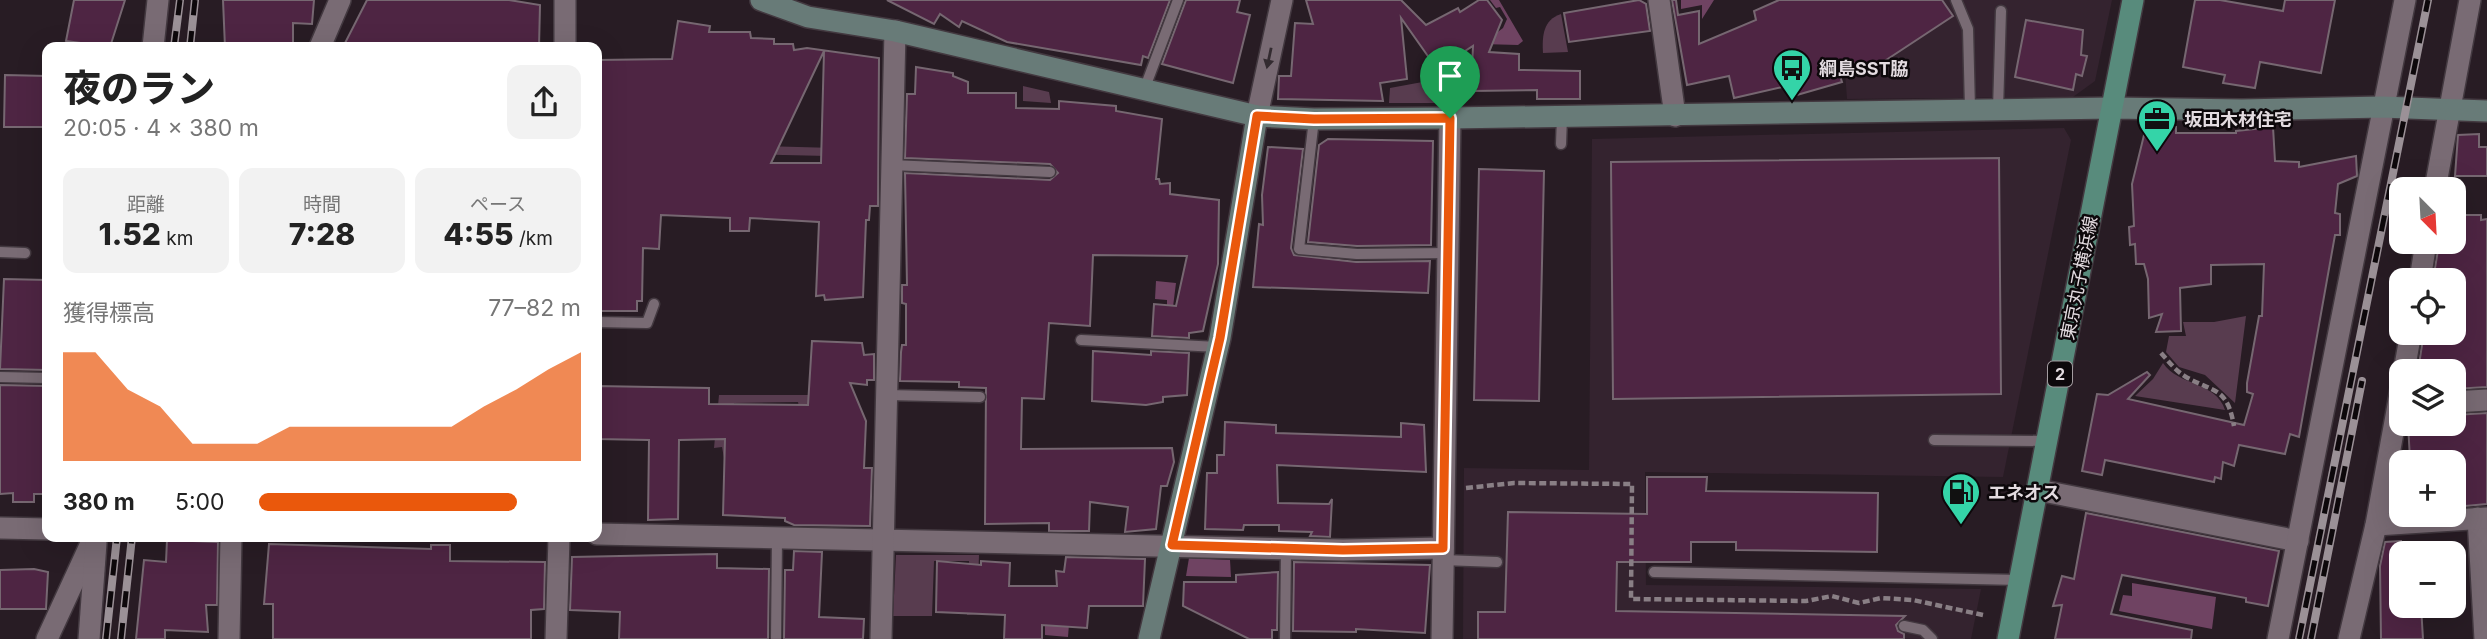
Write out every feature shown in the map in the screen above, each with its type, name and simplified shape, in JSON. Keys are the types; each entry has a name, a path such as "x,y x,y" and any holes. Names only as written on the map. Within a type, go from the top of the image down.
{"main road":[{"name":"東京丸子横浜線","path":"2008,639 2133,0"}],"street":[{"path":"154,42 158,0"},
{"path":"322,42 340,0"},
{"path":"565,0 565,42"},
{"path":"761,0 808,17 895,31 1257,116 1314,119 1675,116 2112,108 2242,110 2382,107 2487,111"},
{"path":"1149,639 1218,347 1257,116 1282,0"},
{"path":"1659,0 1675,116"},
{"path":"2278,639 2405,0"},
{"path":"2437,177 2470,0"},
{"path":"881,639 895,31"},
{"path":"1442,639 1450,118"},
{"path":"2466,401 2487,400"},
{"path":"2349,639 2376,525 2393,436"},
{"path":"2038,489 2298,541"},
{"path":"2376,525 2482,518 2485,639"},
{"path":"0,528 42,529"},
{"path":"602,534 1172,545 1443,554"},
{"path":"47,639 93,542"},
{"path":"89,639 95,542"},
{"path":"229,639 231,542"},
{"path":"556,639 559,542"}],"lane":[{"path":"1144,90 1178,0"},
{"path":"1956,0 1968,29 1969,109"},
{"path":"1998,109 2001,11"},
{"path":"1561,144 1562,117"},
{"path":"1314,119 1299,250 1357,254 1448,253"},
{"path":"891,165 1050,172"},
{"path":"0,252 25,253"},
{"path":"602,322 647,323 654,304"},
{"path":"1081,340 1218,347"},
{"path":"0,377 42,378"},
{"path":"886,395 980,397"},
{"path":"1934,440 2047,442"},
{"path":"776,639 777,537"},
{"path":"1285,639 1286,548"},
{"path":"1443,554 1497,562"},
{"path":"1654,572 2020,580"},
{"path":"1904,626 1923,630 1932,639"}],"path":[{"path":"2161,353 2175,369 2223,395 2230,408 2234,426"}],"shaded area":[{"path":"1490,0 1499,0 1523,41 1518,45 1482,44 1503,28 1507,19 1500,7 1496,8"},
{"path":"1681,0 1714,0 1702,19 1702,5 1681,9"},
{"path":"1797,0 2112,0 2095,81 2073,97 1847,99 1843,45"},
{"path":"1561,14 1568,52 1543,53 1547,24"},
{"path":"1428,81 1440,103 1389,103 1390,88"},
{"path":"1023,86 1049,92 1051,103 1023,101"},
{"path":"2064,128 2071,140 2003,477 1645,472 1646,585 1981,589 1971,639 1463,639 1464,468 1589,470 1592,139"},
{"path":"649,143 871,149 871,157 650,152"},
{"path":"1156,281 1176,283 1172,315 1167,315 1167,300 1155,299"},
{"path":"2246,316 2235,403 2205,375 2179,367 2166,352 2169,336 2186,336 2183,322 2214,322"},
{"path":"2163,363 2178,376 2214,394 2225,410 2135,396 2153,379"},
{"path":"719,395 808,395 809,411 800,412 798,402 734,403 733,436 736,459 724,458 722,447 714,448"},
{"path":"896,555 979,555 977,614 967,615 969,561 934,561 932,616 893,616"},
{"path":"1189,558 1230,560 1231,577 1186,576"},
{"path":"2132,583 2216,597 2212,629 2119,611 2123,595 2132,596"},
{"path":"1070,611 1068,637 1045,635 1045,623"}],"building":[{"path":"74,0 125,0 112,42 66,41"},
{"path":"223,0 314,0 312,24 293,23 293,42 225,42"},
{"path":"367,0 509,0 540,5 539,42 346,42"},
{"path":"887,0 1170,0 1148,58 1143,56 1141,65 1007,42 962,21 959,27 940,14 934,24"},
{"path":"1186,0 1240,0 1237,12 1250,15 1233,83 1162,64"},
{"path":"1306,0 1401,0 1426,25 1458,8 1460,12 1479,0 1487,0 1502,20 1489,52 1519,54 1519,70 1580,71 1580,99 1537,99 1537,90 1471,91 1473,46 1437,69 1401,18 1407,79 1380,83 1383,101 1278,99 1279,76 1291,76 1295,23 1313,24"},
{"path":"1639,0 1646,4 1650,31 1569,42 1564,13"},
{"path":"1672,0 1676,0 1678,15 1699,11 1699,44 1756,20 1754,11 1779,0 1942,0 1953,16 1877,66 1835,61 1842,82 1790,97 1787,86 1734,98 1729,76 1687,85"},
{"path":"2195,0 2220,0 2283,11 2285,0 2335,0 2321,73 2260,62 2255,88 2223,83 2225,75 2183,67"},
{"path":"2026,20 2083,30 2081,55 2087,56 2082,76 2076,74 2073,90 2015,77"},
{"path":"678,21 710,26 709,32 750,32 751,38 774,39 774,44 793,44 794,50 807,48 879,58 878,206 870,206 869,220 866,220 863,297 825,300 824,295 816,296 819,222 750,218 749,231 730,231 730,218 661,215 659,249 643,248 642,301 637,301 637,311 602,311 602,60 672,59","holes":["824,51 821,163 771,163"]},
{"path":"916,67 953,73 953,76 968,82 968,93 1016,93 1016,108 1059,109 1059,101 1116,106 1116,111 1162,119 1156,179 1159,179 1160,184 1170,183 1170,194 1219,200 1218,264 1203,331 1189,333 1189,338 1152,336 1154,304 1176,306 1187,256 1093,255 1090,326 1049,323 1044,399 1022,398 1021,449 1172,448 1174,462 1167,486 1161,486 1156,529 1125,532 1128,507 1090,502 1089,531 1049,531 1049,523 985,524 986,388 959,387 959,382 900,381 902,345 906,345 906,304 902,303 902,285 907,285 905,173 1050,180 1058,173 1050,164 905,158 907,94 915,94"},
{"path":"5,75 42,76 42,127 4,127"},
{"path":"2146,127 2176,127 2176,133 2236,133 2273,127 2275,161 2299,162 2299,167 2356,156 2357,176 2338,184 2335,213 2340,214 2340,235 2335,235 2299,437 2290,434 2285,454 2239,445 2234,466 2223,462 2221,479 2215,477 2214,482 2105,460 2102,475 2082,471 2097,394 2108,395 2147,372 2150,375 2128,399 2244,425 2253,394 2247,392 2247,383 2259,316 2262,316 2264,264 2211,265 2211,284 2180,288 2181,331 2156,332 2162,314 2149,318 2148,279 2144,264 2136,264 2135,244 2130,245 2129,227 2134,226 2132,184"},
{"path":"2479,134 2479,147 2487,147 2487,176 2455,176 2458,135"},
{"path":"1328,139 1433,141 1431,245 1357,246 1308,242 1319,145"},
{"path":"1268,147 1303,149 1291,248 1294,255 1356,262 1430,261 1428,293 1253,287 1259,224 1263,225 1262,195"},
{"path":"1999,158 2001,394 1613,399 1611,162"},
{"path":"1479,169 1544,171 1539,401 1474,400"},
{"path":"2466,215 2481,215 2481,220 2487,219 2487,387 2466,388 2466,359 2420,359 2422,345 2466,345 2466,268 2435,268 2437,254 2466,254"},
{"path":"4,279 42,280 42,370 0,369"},
{"path":"812,341 862,343 864,355 874,354 874,380 867,380 867,385 850,383 866,421 864,468 872,468 870,526 794,525 785,521 785,518 723,515 725,439 679,440 678,519 648,520 649,440 602,439 602,386 709,388 709,404 808,405"},
{"path":"1093,351 1151,355 1151,351 1189,353 1187,395 1163,397 1163,402 1146,405 1092,401"},
{"path":"0,385 42,386 42,494 34,494 34,502 13,502 13,493 0,494"},
{"path":"2487,413 2487,504 2466,506 2466,450 2409,450 2409,436 2466,436 2466,414"},
{"path":"1225,422 1276,425 1276,433 1401,437 1401,423 1424,425 1426,472 1277,465 1278,503 1329,504 1332,499 1330,537 1310,536 1312,532 1279,531 1279,525 1244,525 1243,530 1205,529 1207,473 1217,473 1217,455 1224,455"},
{"path":"1647,477 1707,477 1706,491 1878,493 1877,552 1736,550 1736,542 1691,542 1691,562 1617,562 1616,611 1905,616 1896,625 1898,631 1904,634 1904,639 1478,639 1478,612 1505,612 1508,512 1647,514"},
{"path":"2086,513 2279,551 2268,606 2246,602 2246,598 2122,575 2111,614 2192,630 2191,639 2055,639 2062,605 2053,606 2062,576 2074,579"},
{"path":"167,542 218,542 217,605 206,605 208,632 165,630 165,639 136,639 144,560 166,562"},
{"path":"2385,542 2389,542 2389,618 2422,618 2423,639 2381,639 2380,566"},
{"path":"269,544 431,549 431,545 450,545 450,561 545,562 544,609 531,610 531,639 273,639 273,604 264,604"},
{"path":"794,551 822,552 819,617 864,619 863,639 784,639 785,570 793,570"},
{"path":"717,554 717,568 769,569 768,639 619,639 620,612 570,610 572,557"},
{"path":"1066,557 1145,559 1143,606 1089,606 1087,628 1042,625 1042,639 1004,639 1005,615 936,612 937,561 981,565 981,561 1010,563 1009,586 1057,586 1056,571 1064,572"},
{"path":"1294,562 1430,565 1425,633 1356,629 1356,632 1293,631"},
{"path":"34,569 48,572 46,609 0,609 0,570"},
{"path":"1278,572 1277,630 1272,630 1272,639 1249,639 1183,606 1184,582 1236,582 1236,575"}],"railway":[{"path":"175,42 180,0"},
{"path":"191,42 195,0"},
{"path":"2299,639 2428,0"},
{"path":"2311,639 2362,381"},
{"path":"106,639 116,542"},
{"path":"121,639 131,542"}],"place":[{"name":"綱島SST脇","path":"1792,102"},
{"name":"坂田木材住宅","path":"2157,153"},
{"name":"エネオス","path":"1961,526"}],"route":[{"path":"1257,116 1314,119 1450,118 1443,548 1343,550 1172,545 1220,338 1257,116"}]}
